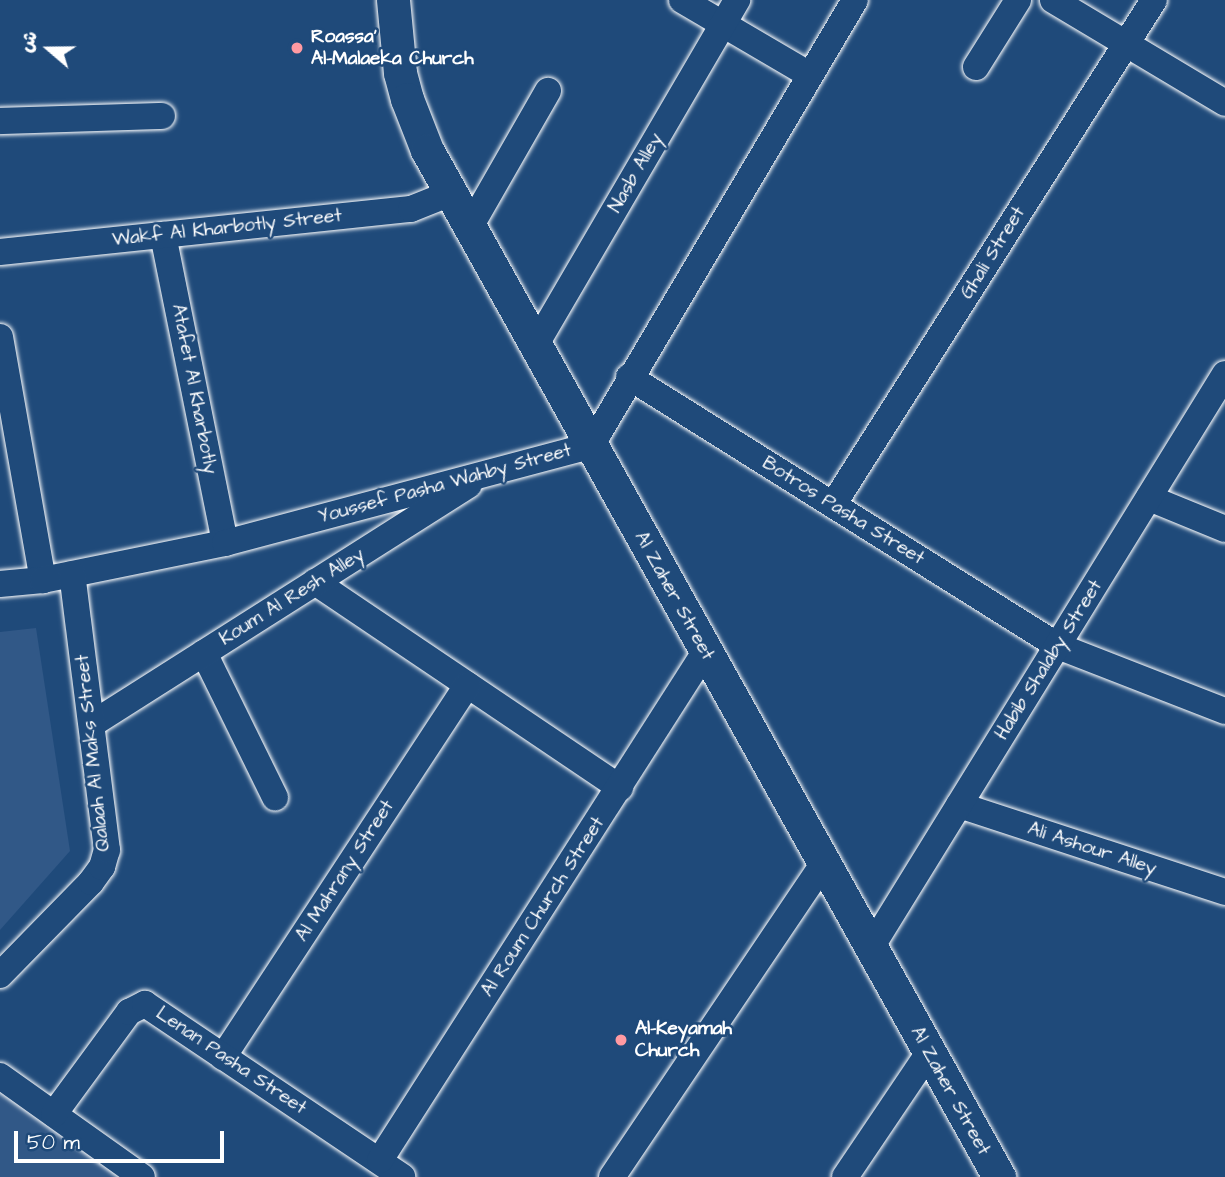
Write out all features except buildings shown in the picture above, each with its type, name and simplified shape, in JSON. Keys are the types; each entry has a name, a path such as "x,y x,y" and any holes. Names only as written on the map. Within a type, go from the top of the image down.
{"street":[{"name":"Al Zaher Street","path":"393,0 400,73 427,150 823,864 872,946 928,1054 999,1177"},
{"path":"682,0 810,75"},
{"name":"Nasb Alley","path":"535,346 737,0"},
{"name":"Youssef Pasha Wahby Street","path":"0,584 43,580 225,543 578,449 589,443 598,434 629,377 855,0"},
{"path":"976,67 1018,0"},
{"path":"1053,0 1225,103"},
{"name":"Ghali Street","path":"833,505 1154,0"},
{"path":"470,228 548,91"},
{"path":"0,121 162,116"},
{"name":"Wakf Al Kharbotly Street","path":"0,252 411,209 451,193"},
{"name":"Atafet Al Kharbotly","path":"163,235 225,543"},
{"path":"0,337 43,580"},
{"name":"Habib Shalaby Street","path":"872,946 1225,374"},
{"name":"Botros Pasha Street","path":"629,377 1058,646 1225,711"},
{"name":"Koum Al Resh Alley","path":"92,724 492,470"},
{"path":"1149,498 1225,528"},
{"name":"Qalaah Al Maks Street","path":"0,975 102,867 107,850 72,574"},
{"path":"315,582 620,788"},
{"name":"Al Roum Church Street","path":"380,1160 705,652"},
{"path":"204,653 275,797"},
{"name":"Al Mahrany Street","path":"223,1057 467,685"},
{"name":"Ali Ashour Alley","path":"959,805 1225,892"},
{"path":"612,1177 823,864"},
{"name":"Lenan Pasha Street","path":"54,1114 129,1012 145,1004 402,1177"},
{"path":"845,1177 928,1054"},
{"path":"0,1076 142,1177"}],"shaded area":[{"path":"36,628 70,851 0,930 0,632"},
{"path":"0,1087 129,1177 0,1177"}],"place":[{"name":"Roassa' Al-Malaeka Church","path":"297,48"},
{"name":"Al-Keyamah Church","path":"621,1040"}]}
